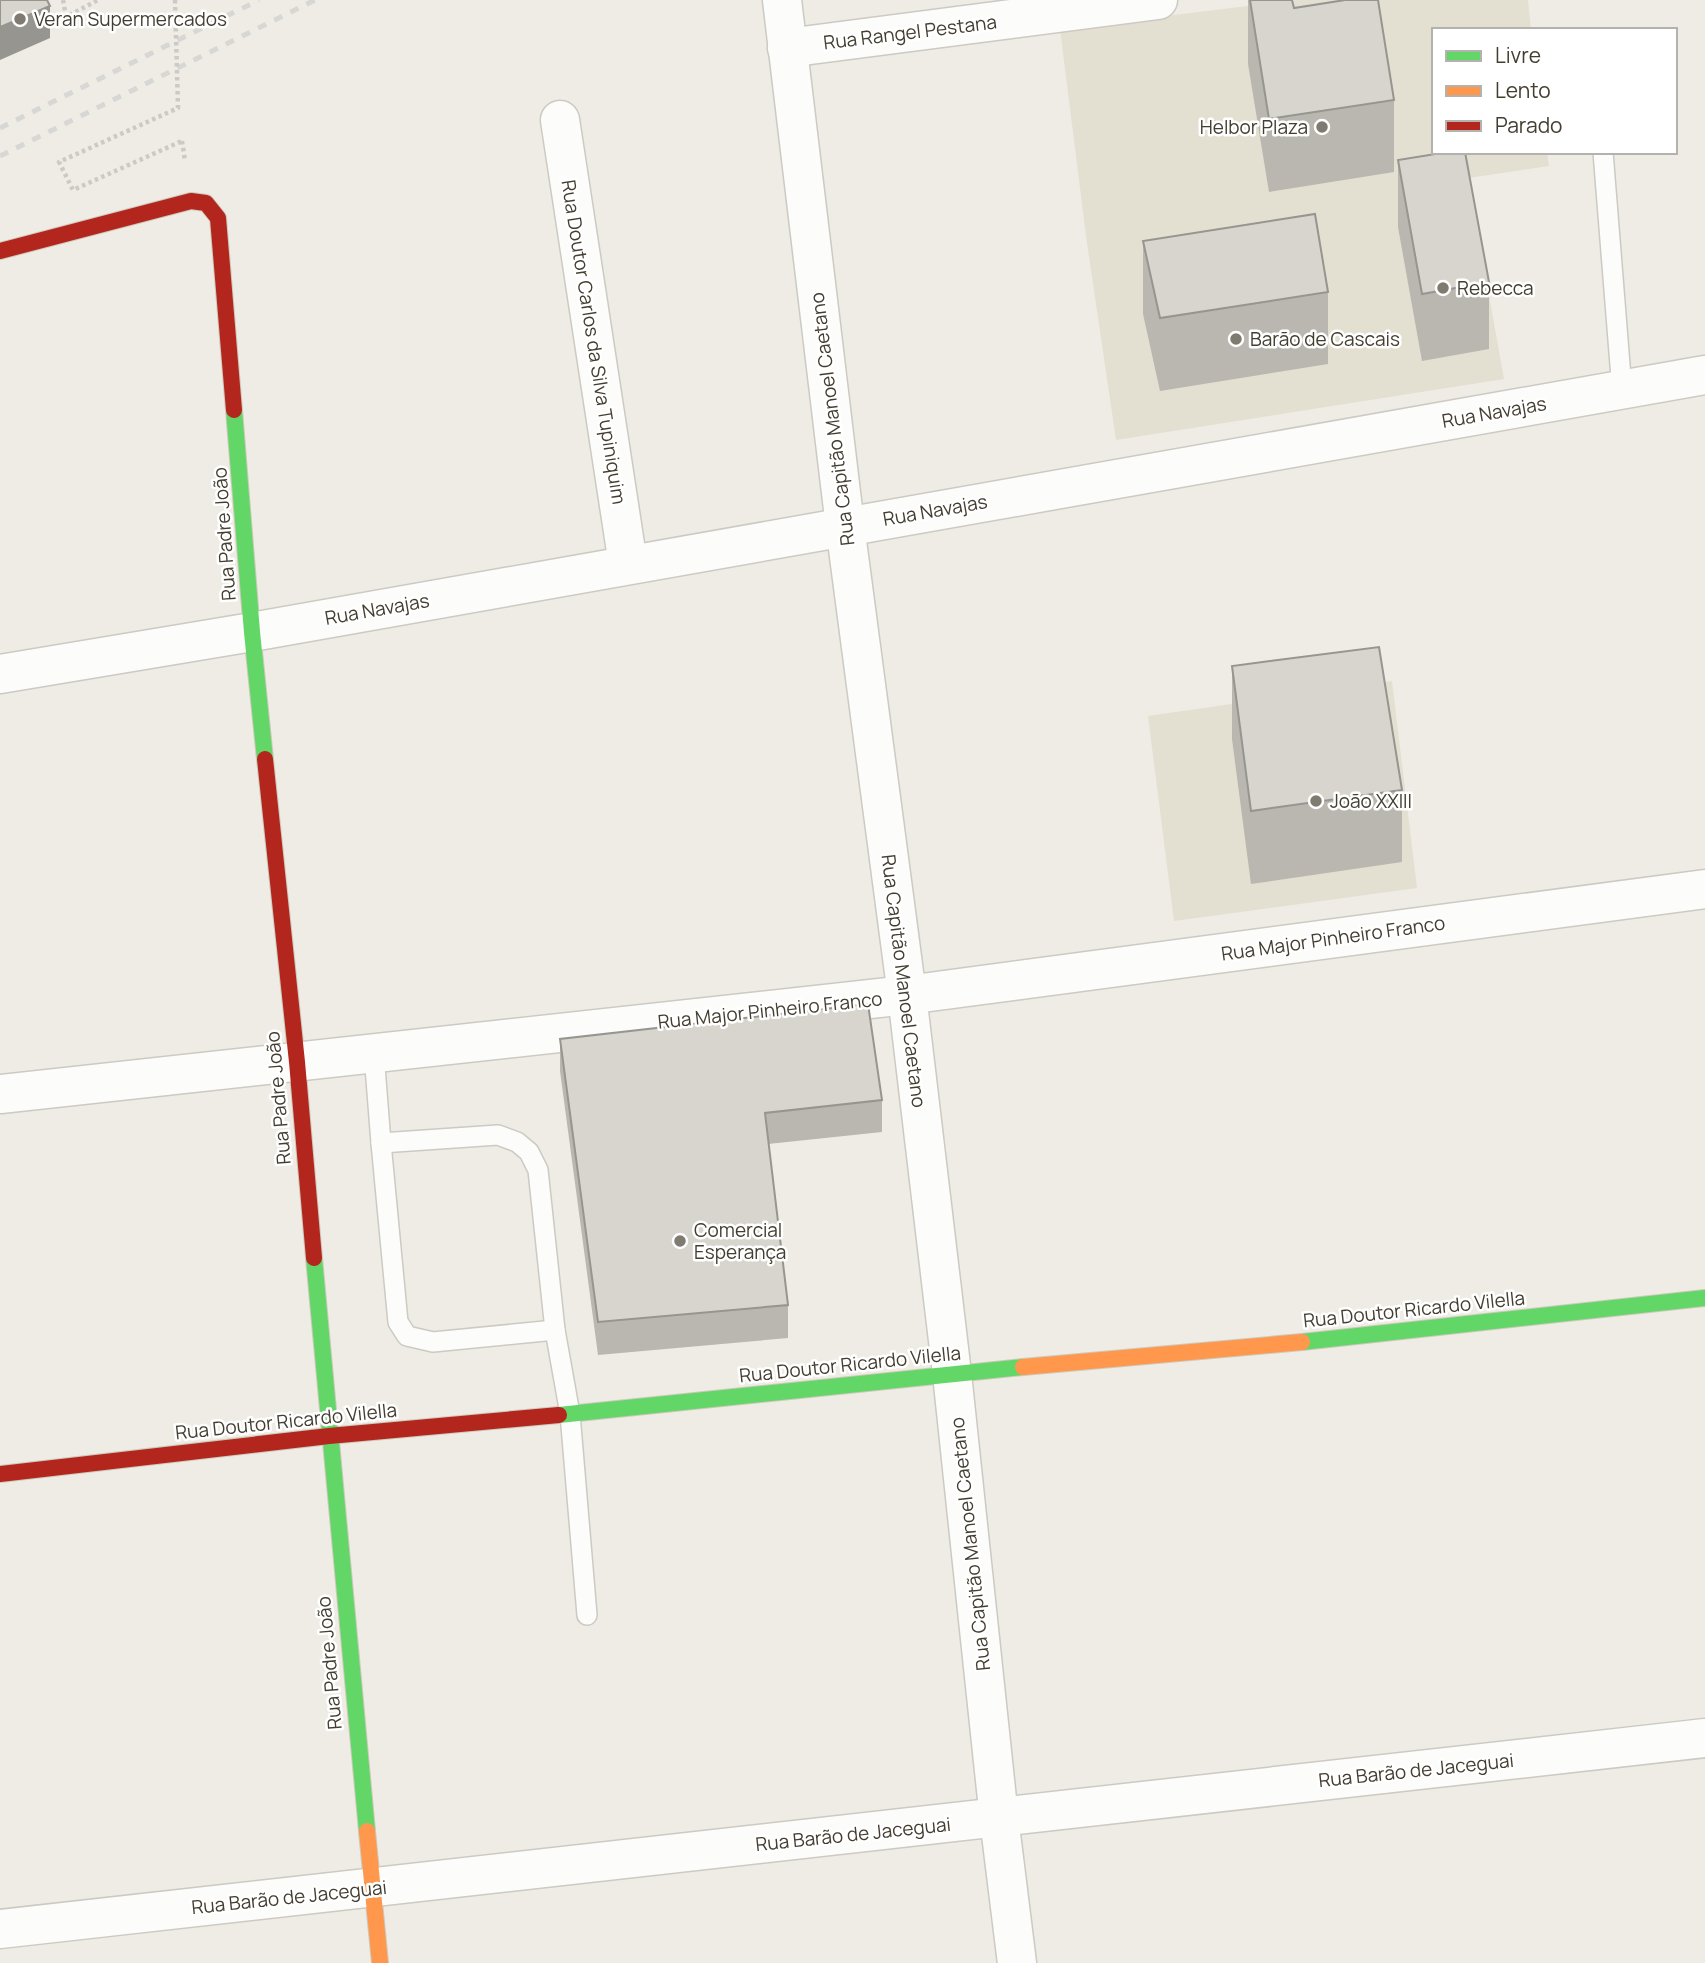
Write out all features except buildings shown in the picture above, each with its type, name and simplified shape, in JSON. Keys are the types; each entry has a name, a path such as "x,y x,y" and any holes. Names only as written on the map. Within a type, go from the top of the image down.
{"street":[{"name":"Rua Capitão Manoel Caetano","path":"782,0 845,526 907,995 1017,1963"},
{"name":"Rua Rangel Pestana","path":"787,48 1158,0"},
{"name":"Rua Doutor Carlos da Silva Tupiniquim","path":"560,120 628,564"},
{"name":"Rua Padre João","path":"0,251 191,201 206,203 214,211 221,230 252,632 297,1062 329,1436 380,1963"},
{"name":"Rua Navajas","path":"0,674 252,632 1705,375"},
{"name":"Rua Major Pinheiro Franco","path":"0,1094 907,995 1705,888"},
{"name":"Rua Doutor Ricardo Vilella","path":"0,1474 329,1436 1386,1334 1705,1298"},
{"name":"Rua Barão de Jaceguai","path":"0,1928 1705,1738"}],"lane":[{"path":"1603,154 1622,390"},
{"path":"374,1054 398,1322 407,1336 433,1342 555,1330"},
{"path":"381,1143 498,1135 517,1142 529,1152 538,1170 555,1330 570,1414 587,1615"}],"path":[{"path":"63,0 66,18 98,0"},
{"path":"176,0 178,108 59,162 73,190 181,141"}],"shaded area":[{"path":"1297,0 1528,0 1531,28 1432,28 1432,154 1547,154 1549,166 1468,178 1504,379 1116,440 1086,236 1060,29"},
{"path":"1392,681 1417,888 1174,921 1148,716"}],"railway":[{"path":"0,128 259,0"},
{"path":"0,156 315,0"}],"traffic: fast":[{"path":"234,410 265,759"},
{"path":"314,1258 367,1831"},
{"path":"1302,1342 1705,1298"},
{"path":"559,1415 1023,1367"}],"traffic: slow":[{"path":"1023,1367 1302,1342"},
{"path":"367,1831 380,1963"}],"traffic: jam":[{"path":"0,251 191,201 206,203 218,218 234,410"},
{"path":"265,759 297,1062 314,1258"},
{"path":"0,1474 329,1436 559,1415"}],"place":[{"name":"Veran Supermercados","path":"20,19"},
{"name":"Helbor Plaza","path":"1322,127"},
{"name":"Rebecca","path":"1443,288"},
{"name":"Barão de Cascais","path":"1236,339"},
{"name":"João XXIII","path":"1316,801"},
{"name":"Comercial Esperança","path":"680,1241"}]}
